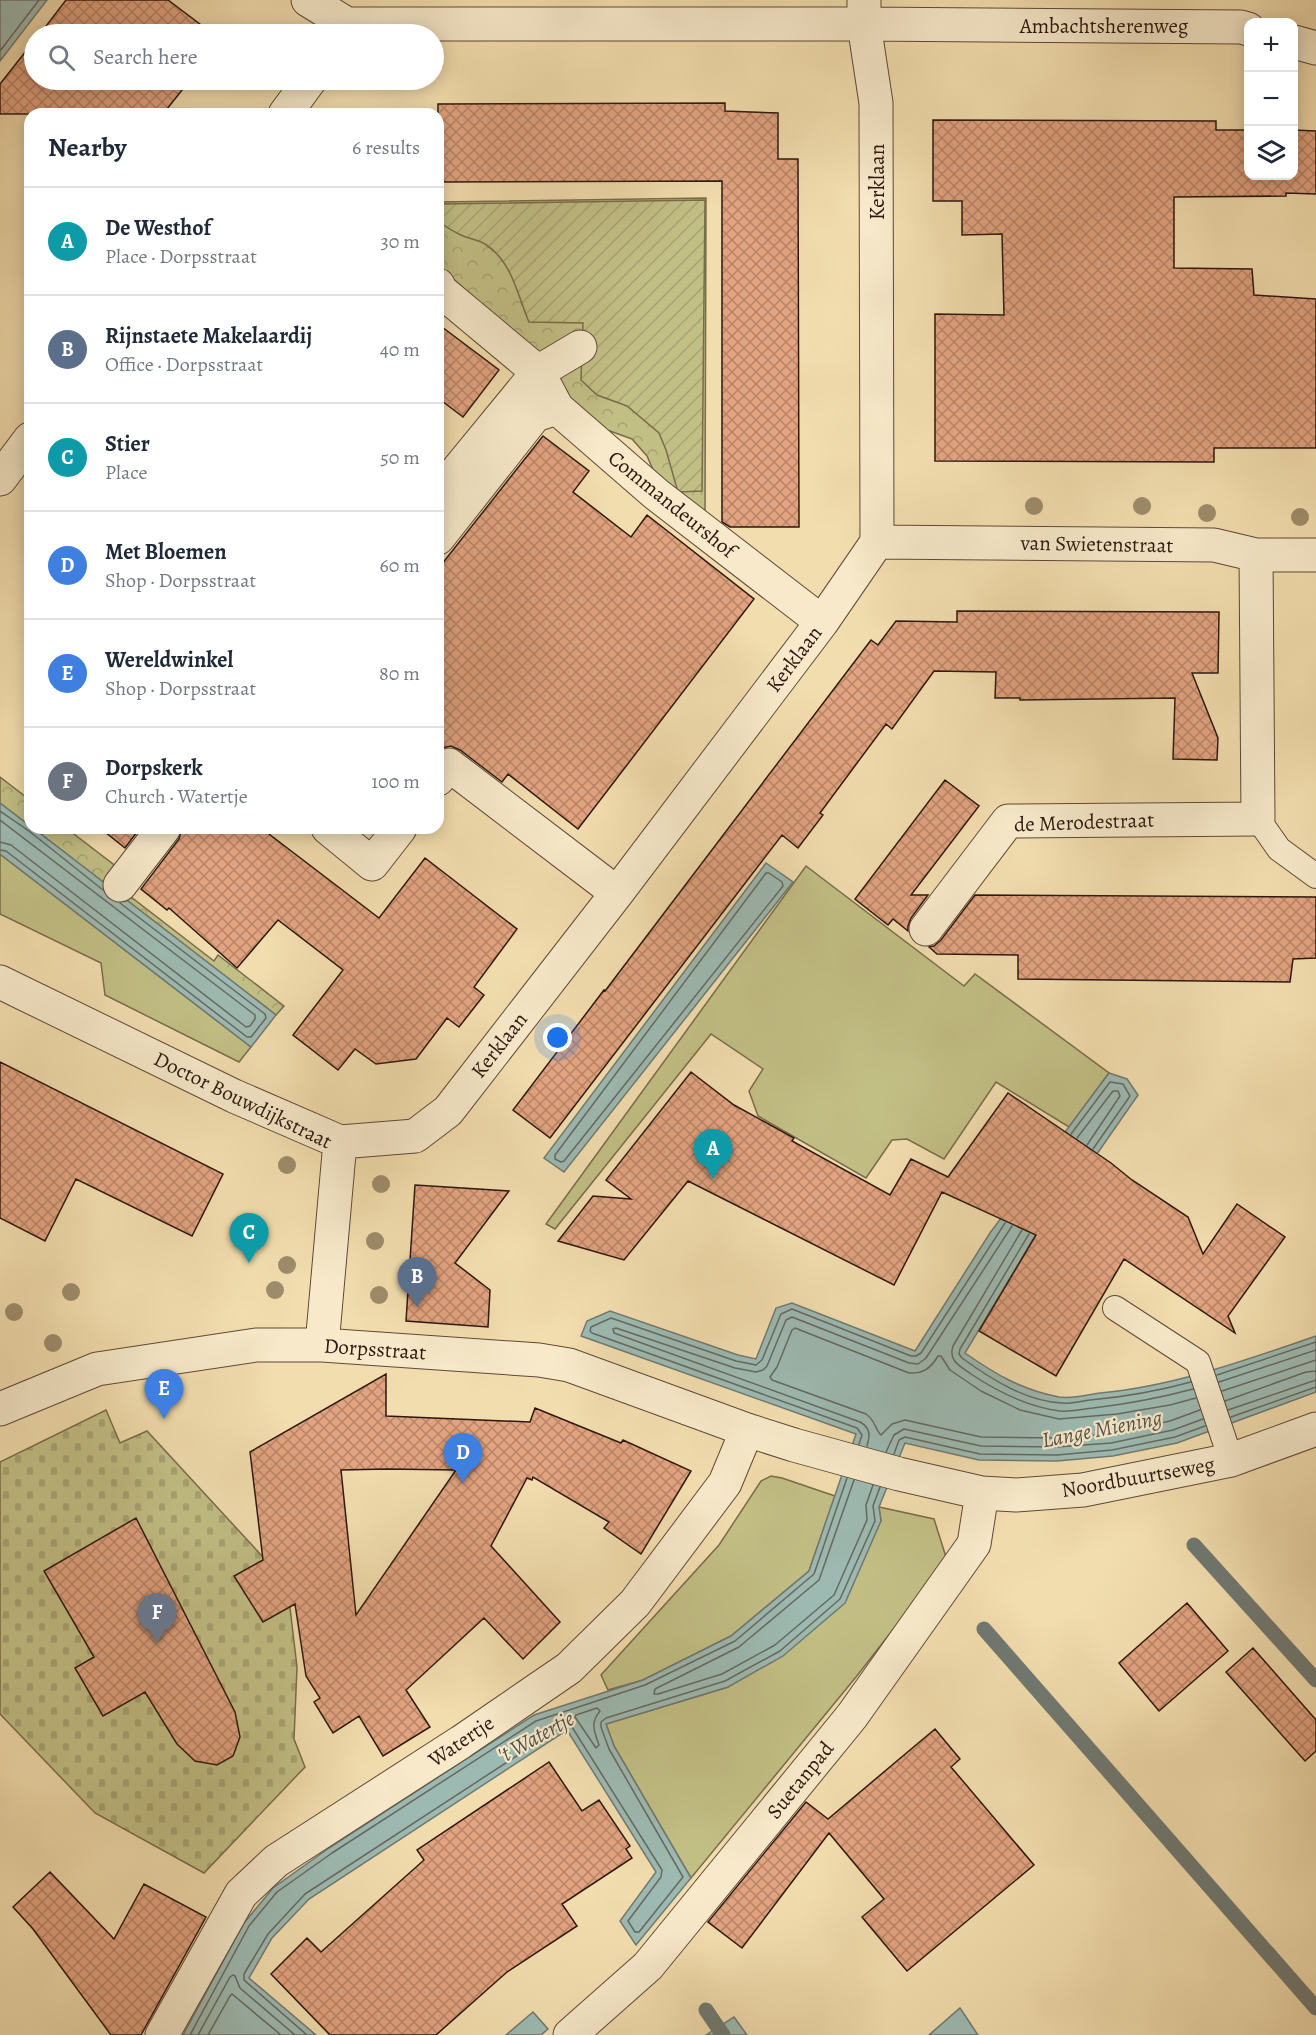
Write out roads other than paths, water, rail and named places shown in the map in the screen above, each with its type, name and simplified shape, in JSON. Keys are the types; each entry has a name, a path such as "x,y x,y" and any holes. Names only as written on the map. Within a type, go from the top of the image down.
{"street":[{"path":"308,0 337,24"},
{"name":"Ambachtsherenweg","path":"444,26 864,12 1244,28"},
{"name":"Kerklaan","path":"340,1142 415,1136 448,1111 617,893 822,622 877,542 876,103 864,12"},
{"path":"1298,43 1316,48"},
{"path":"289,108 303,90"},
{"name":"Commandeurshof","path":"444,292 538,372 557,408 656,494 822,622"},
{"path":"444,528 538,372 580,347"},
{"path":"444,489 497,442 535,415 557,408"},
{"path":"0,479 24,447"},
{"name":"van Swietenstraat","path":"877,542 1214,545 1256,555 1316,555"},
{"path":"1256,555 1258,819"},
{"path":"444,771 449,765 617,893"},
{"name":"de Merodestraat","path":"926,929 1008,821 1258,819"},
{"path":"120,885 159,834"},
{"path":"335,834 372,864 395,834"},
{"name":"Doctor Bouwdijkstraat","path":"0,982 234,1096 340,1142 322,1345"},
{"name":"Dorpsstraat","path":"0,1409 97,1369 256,1345 322,1345 539,1360 568,1365 747,1430"},
{"name":"Noordbuurtseweg","path":"747,1430 837,1458 899,1474 982,1494 1016,1495 1083,1490 1228,1450 1316,1429"},
{"name":"Watertje","path":"162,2035 241,1894 276,1861 461,1742 569,1668 635,1603 698,1520 725,1483 747,1430"},
{"name":"Suetanpad","path":"570,2035 648,1966 852,1716 974,1544 982,1494"}],"lane":[{"path":"1258,819 1279,849 1316,876"},
{"path":"1114,1308 1198,1362 1228,1450"}],"water":[{"path":"0,0 47,0 29,24 24,24 24,30 0,61"},
{"path":"0,803 24,821 24,834 41,834 276,1015 251,1047 0,854"},
{"path":"766,863 793,882 564,1172 544,1158"},
{"path":"1109,1073 1127,1079 1138,1095 1099,1151 1047,1216 965,1353 1021,1386 1069,1398 1156,1385 1237,1363 1316,1336 1316,1392 1177,1443 1113,1456 1057,1461 979,1460 905,1443 879,1507 881,1521 845,1603 783,1656 728,1687 606,1724 614,1746 691,1878 636,1945 620,1921 656,1872 567,1730 309,1899 272,1938 249,1978 316,2035 183,2035 244,1923 273,1888 329,1848 534,1715 643,1680 731,1636 809,1571 856,1434 581,1336 587,1321 610,1311 738,1355 756,1359 776,1308 792,1303 915,1351 990,1233"},
{"path":"960,2008 978,2035 929,2035"},
{"path":"533,2012 548,2029 541,2035 506,2035"},
{"path":"734,2017 747,2035 706,2035"}],"waterway":[{"path":"1194,1545 1316,1680"},
{"path":"984,1629 1316,2008"},
{"path":"706,2010 723,2035"}],"place":[{"name":"De Westhof","path":"713,1179"},
{"name":"Stier","path":"249,1263"},
{"name":"Rijnstaete Makelaardij","path":"417,1307"},
{"name":"Wereldwinkel","path":"164,1419"},
{"name":"Met Bloemen","path":"463,1483"},
{"name":"Dorpskerk","path":"157,1643"}],"water label":[{"name":"Lange Miening","path":"1102,1429"},
{"name":"'t Watertje","path":"536,1737"}]}
